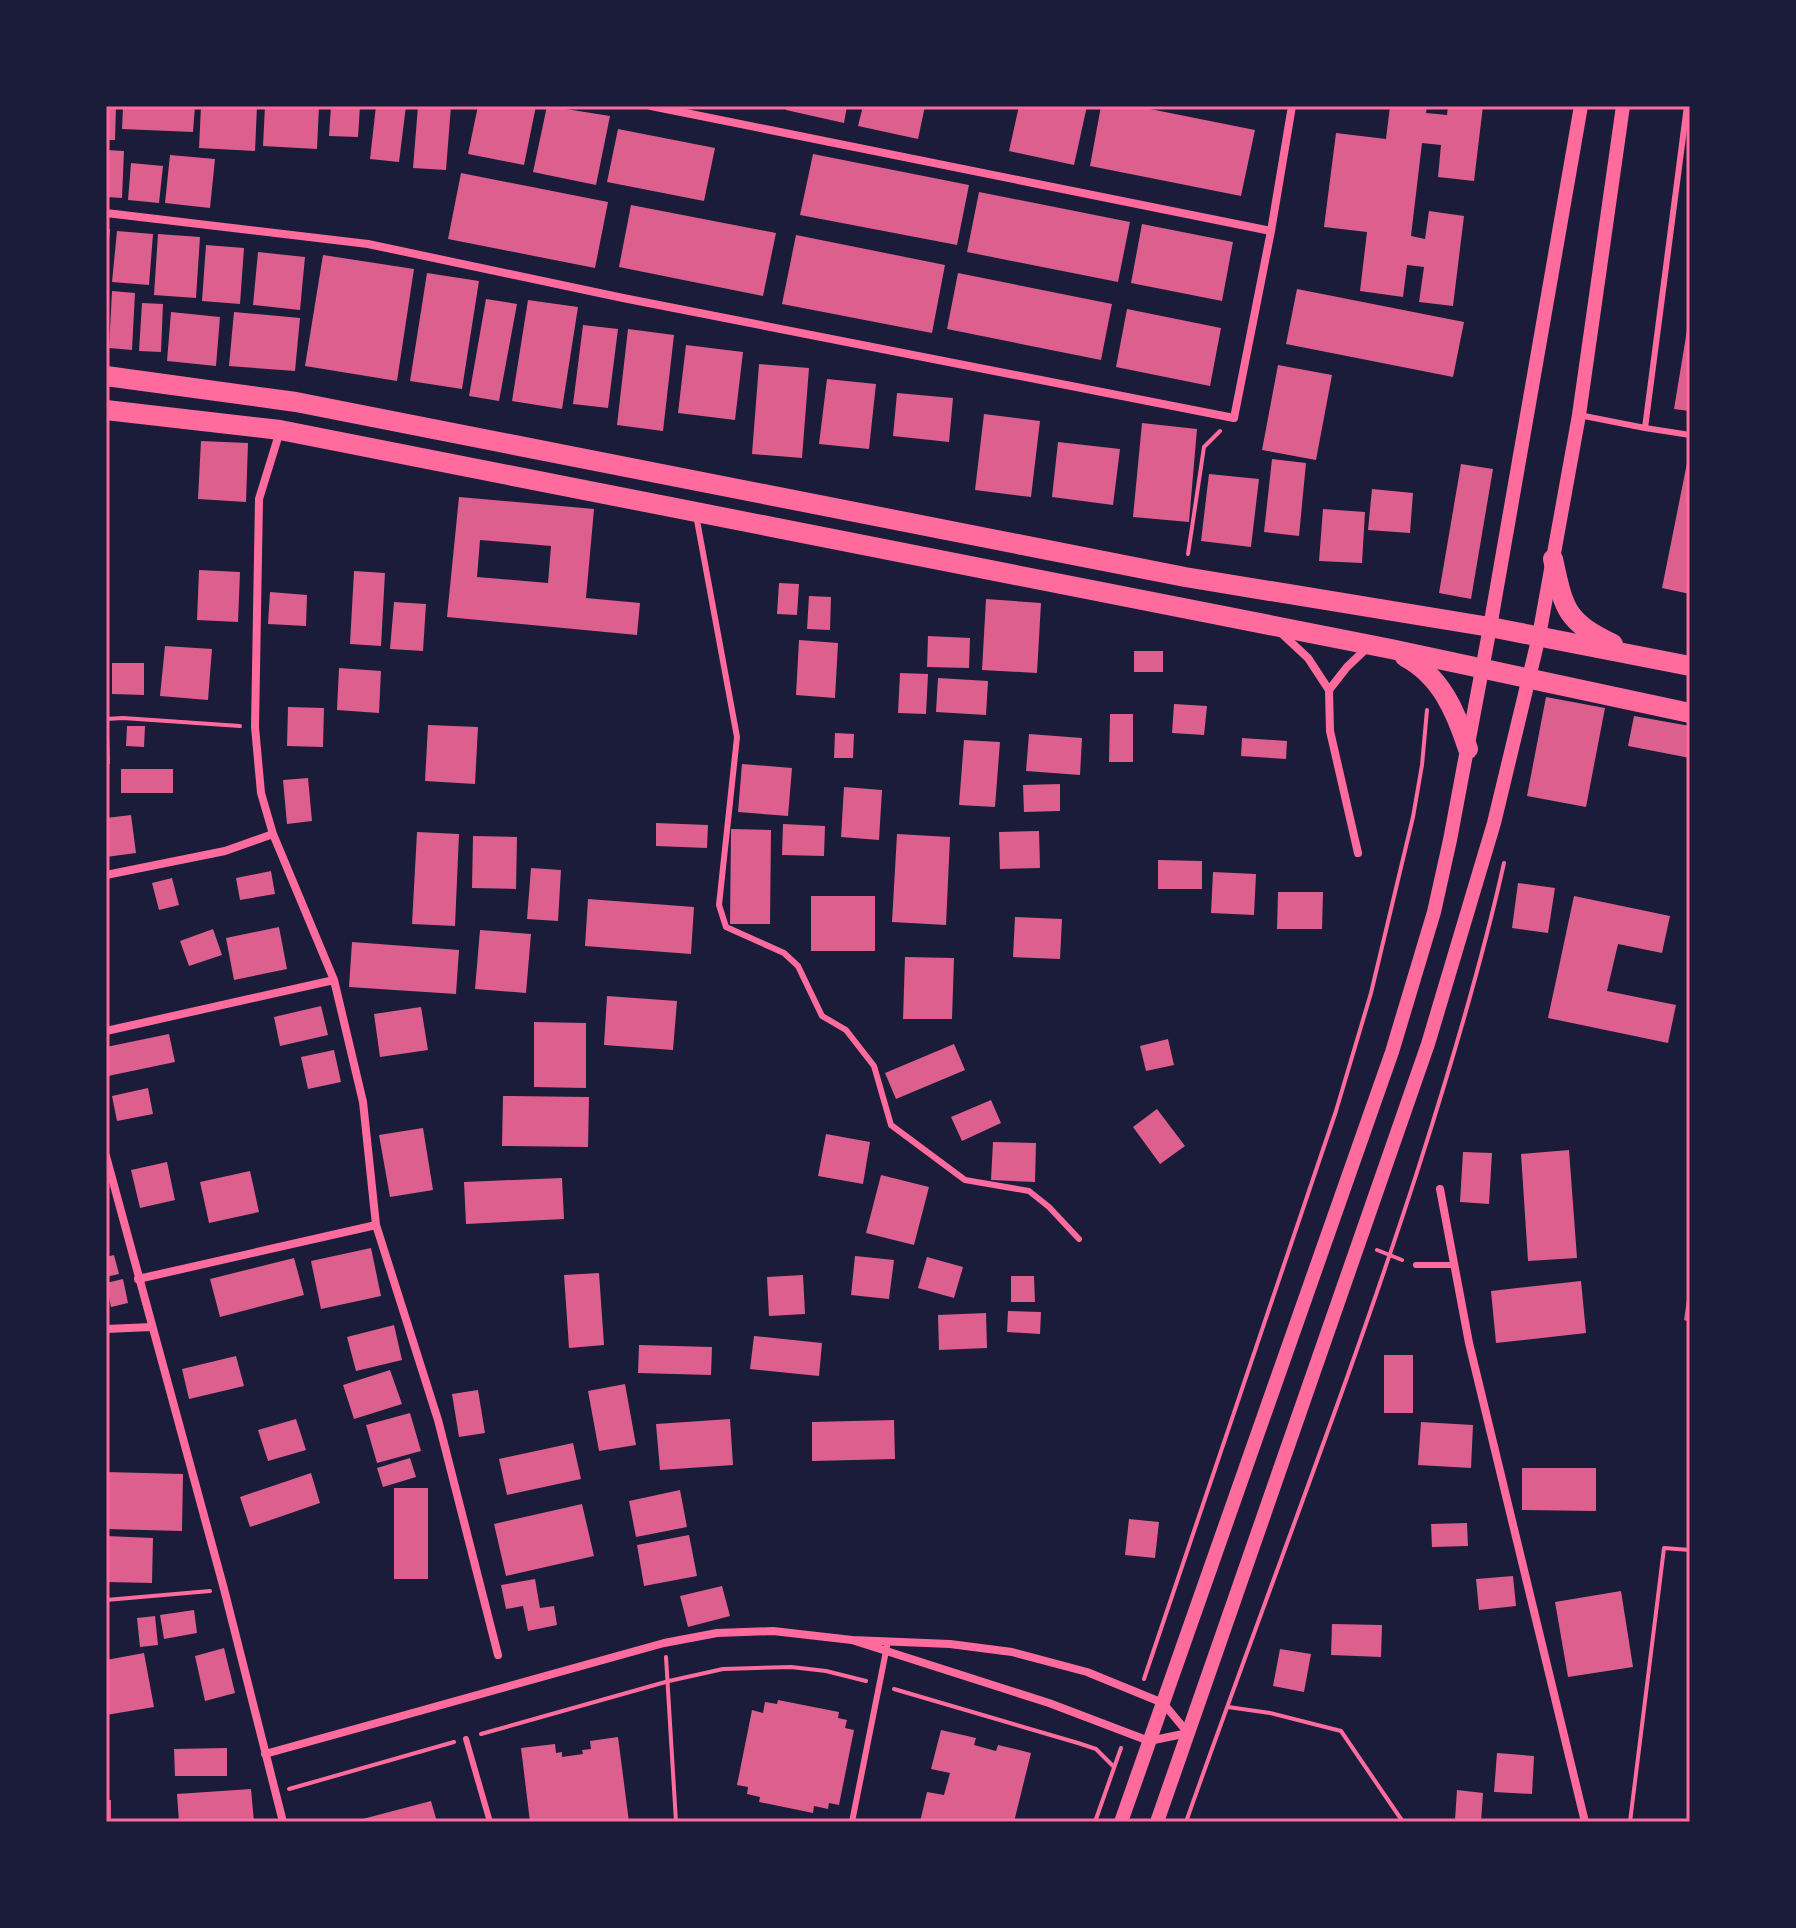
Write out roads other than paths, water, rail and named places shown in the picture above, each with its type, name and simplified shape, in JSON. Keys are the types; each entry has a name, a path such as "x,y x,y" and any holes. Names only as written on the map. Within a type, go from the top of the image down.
{"main road":[{"path":"106,376 296,402 1185,577 1490,627 1690,666"},
{"path":"106,410 280,430 1391,649 1690,713"},
{"path":"1553,559 1560,593 1569,615 1596,635 1645,658"},
{"path":"1391,649 1411,660 1435,681 1454,711 1468,749"}],"street":[{"path":"651,106 1271,231"},
{"path":"106,213 368,244 623,298 1234,418 1292,106"},
{"path":"1121,1822 1392,1052 1434,912 1468,749 1581,106"},
{"path":"1157,1822 1428,1044 1470,908 1539,636 1579,415 1623,106"},
{"path":"280,430 259,499 255,727 261,793 273,834 334,980 363,1102 376,1225 438,1420 498,1655"},
{"path":"1275,627 1308,658 1329,690 1330,731 1358,853"},
{"path":"1329,690 1369,646"},
{"path":"106,875 225,851 273,834"},
{"path":"106,1031 334,980"},
{"path":"106,1156 224,1589 283,1822"},
{"path":"1440,1189 1469,1343 1585,1822"},
{"path":"138,1279 376,1225"},
{"path":"106,1329 151,1327"},
{"path":"265,1754 664,1643 699,1635 754,1631 792,1632 887,1646 1149,1741 1188,1733"},
{"path":"887,1646 950,1644 1012,1652 1075,1668 1163,1703 1188,1733"}],"lane":[{"path":"1645,428 1687,106"},
{"path":"1579,415 1690,435"},
{"path":"695,511 737,737 719,905 726,927 784,953 798,966 822,1016 846,1030 874,1066 891,1125 965,1180 1029,1191 1079,1239"},
{"path":"1416,1265 1455,1265"},
{"path":"1690,1380 1690,1413"},
{"path":"852,1822 887,1646"},
{"path":"466,1739 490,1822"}]}
